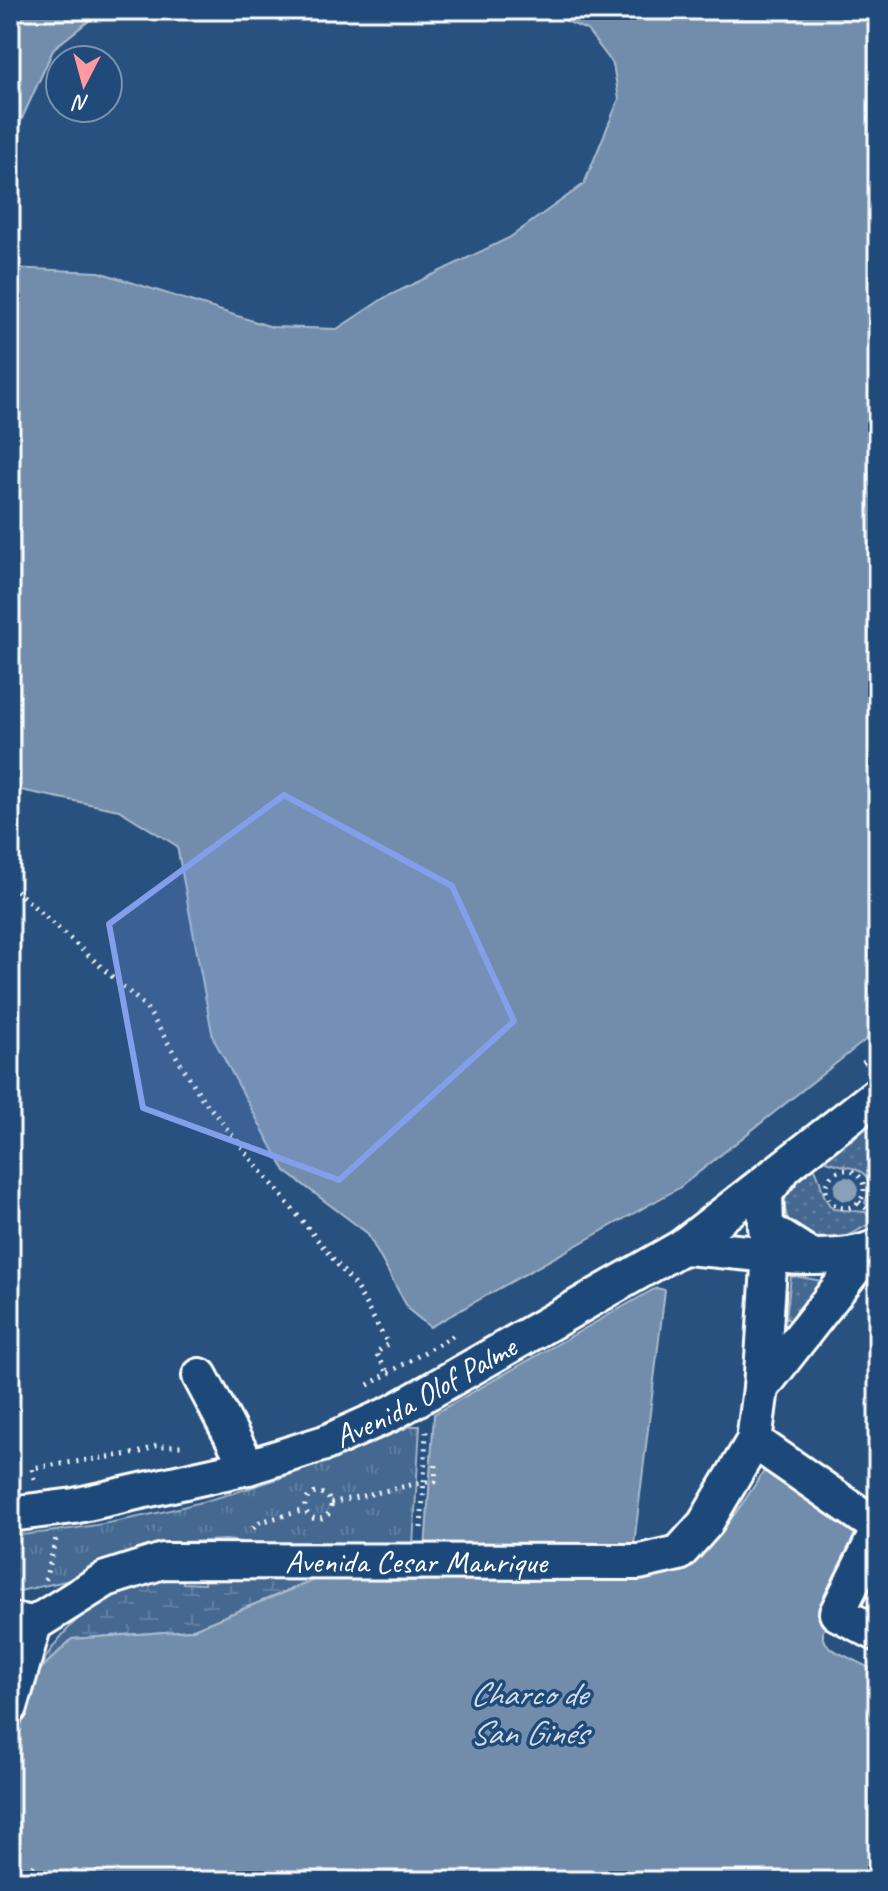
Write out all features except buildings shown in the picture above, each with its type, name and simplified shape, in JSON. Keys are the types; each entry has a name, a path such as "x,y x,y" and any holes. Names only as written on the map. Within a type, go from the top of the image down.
{"street":[{"path":"810,1255 766,1228 765,1193 792,1158 878,1094"},
{"name":"Avenida Olof Palme","path":"10,1514 74,1506 248,1467 325,1443 405,1406 682,1247 792,1158"},
{"path":"682,1247 837,1257 873,1248"},
{"path":"761,1388 873,1248"},
{"path":"770,1252 761,1388 754,1441 878,1529 837,1613 878,1634"},
{"path":"200,1376 248,1467"},
{"name":"Avenida Cesar Manrique","path":"10,1707 22,1622 106,1579 163,1561 639,1562 679,1553 705,1524 754,1441"}],"path":[{"path":"10,885 146,1007 202,1098 356,1287 388,1344 376,1353 388,1373"},
{"path":"854,1070 878,1052"},
{"path":"838,1170 856,1171 865,1186 859,1202 844,1208 835,1205 826,1191 831,1175 838,1170"},
{"path":"859,1202 878,1218"},
{"path":"374,1381 458,1334"},
{"path":"419,1561 426,1437"},
{"path":"331,1503 435,1482 436,1463"},
{"path":"315,1493 327,1496 331,1503 327,1516 319,1519 311,1517 305,1510 305,1502 315,1493"},
{"path":"260,1522 305,1510"},
{"path":"26,1881 34,1863"}],"highlighted area":[{"path":"284,795 452,886 514,1021 339,1180 143,1108 109,924"}],"green space":[{"path":"878,1120 878,1213 865,1203 868,1181 865,1175 824,1160"},
{"path":"814,1167 833,1209 865,1212 874,1221 829,1243 812,1241 796,1231 786,1215 786,1196 795,1181"},
{"path":"791,1277 822,1281 823,1284 793,1323 786,1318"},
{"path":"411,1426 420,1426 413,1545 269,1545 226,1540 163,1543 119,1555 75,1579 10,1593 10,1536 114,1522 215,1498 314,1466"},
{"path":"205,1574 317,1579 191,1630 72,1639 36,1674 63,1634 79,1618 114,1594 157,1579 182,1575 183,1583 204,1584"}],"water":[{"path":"10,10 103,10 59,44 44,44 44,70 20,123 10,131"},
{"path":"541,10 878,10 878,1030 679,1188 430,1327 409,1310 367,1233 285,1171 213,1038 177,846 119,810 10,788 10,268 99,272 272,327 337,329 384,298 509,238 584,184 619,99 613,64 587,30"},
{"name":"Charco de San Ginés","path":"656,1288 665,1290 630,1577 655,1575 677,1567 696,1555 729,1522 770,1462 871,1537 823,1631 823,1639 831,1649 878,1672 878,1881 10,1881 10,1720 22,1724 36,1674 72,1639 191,1630 317,1579 423,1581 434,1414"}]}
